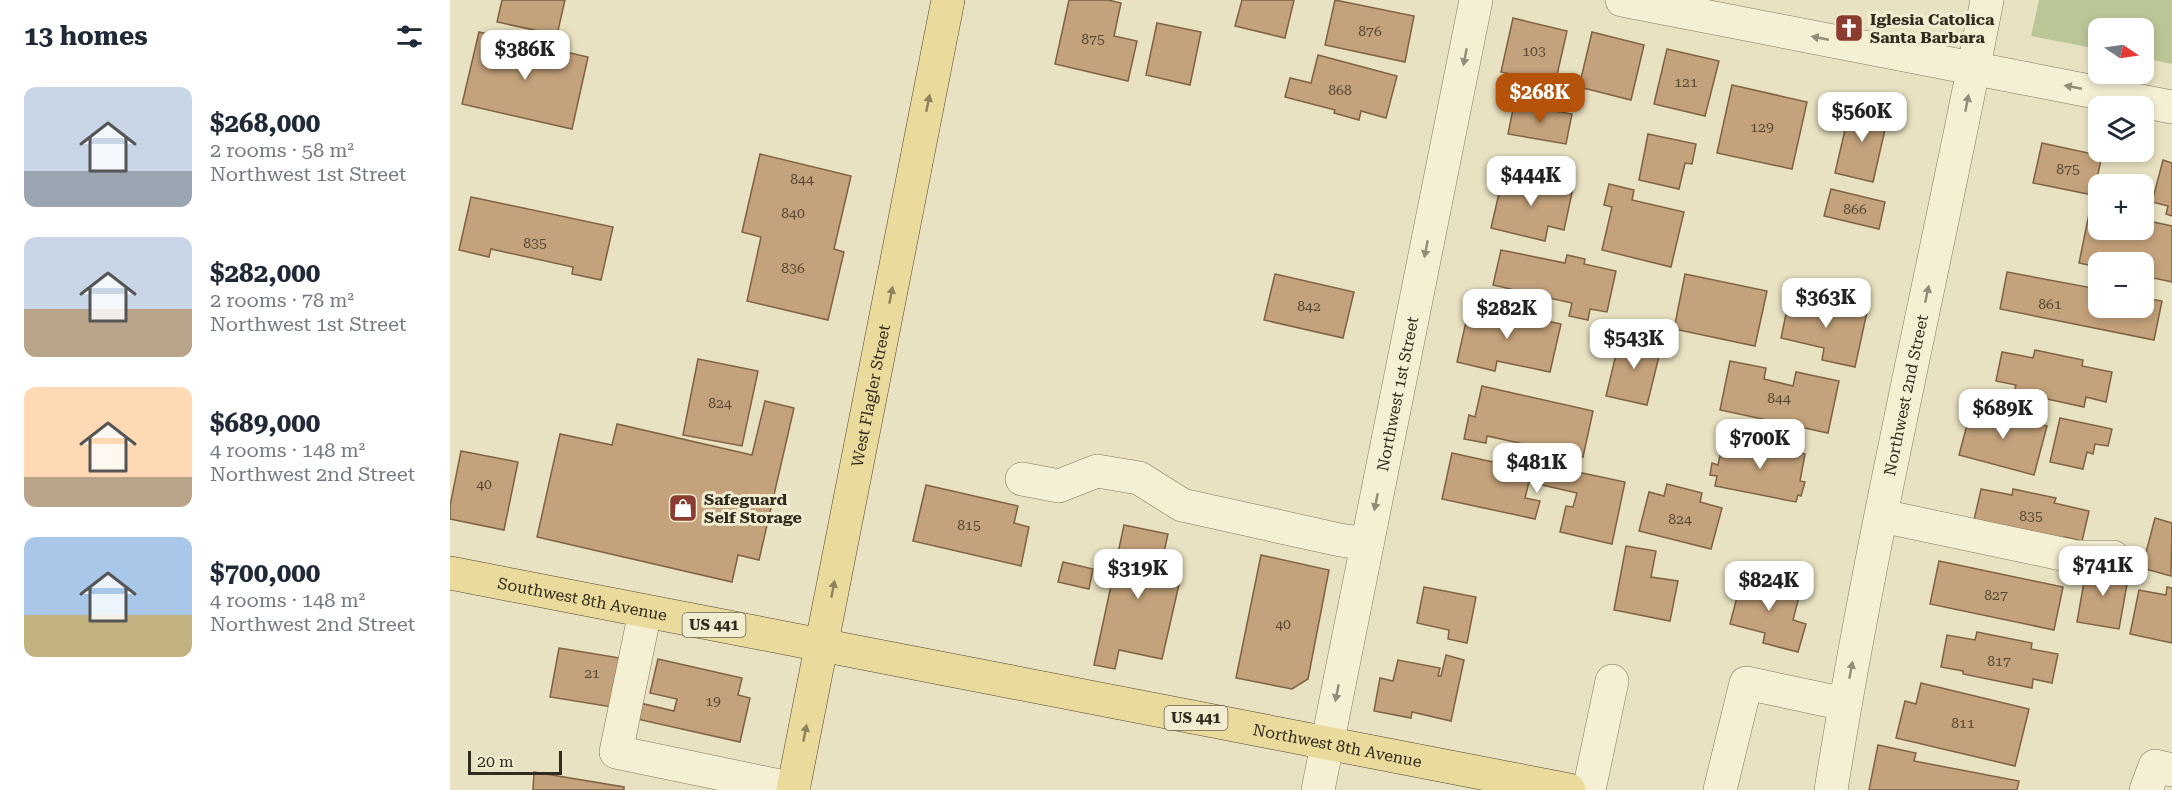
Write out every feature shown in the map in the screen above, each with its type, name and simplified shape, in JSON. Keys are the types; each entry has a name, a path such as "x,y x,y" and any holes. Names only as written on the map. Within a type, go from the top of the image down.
{"main road":[{"name":"West Flagler Street","path":"794,790 948,0"},
{"name":"Southwest 8th Avenue","path":"450,573 822,647"},
{"name":"Northwest 8th Avenue","path":"822,647 1569,790"}],"street":[{"name":"Northwest 1st Street","path":"1318,790 1476,0"},
{"path":"1622,0 2172,107"},
{"name":"Northwest 2nd Street","path":"1831,790 1845,704 1882,516 1987,0"},
{"path":"1022,479 1059,486 1097,471 1139,478 1182,505 1367,544"},
{"path":"1882,516 2076,557 2113,557"},
{"path":"645,612 616,752 794,790"},
{"path":"1589,790 1612,681"},
{"path":"1720,790 1746,682 1845,704"},
{"path":"2146,790 2155,766 2172,770"}],"green space":[{"path":"2039,0 2172,0 2172,64 2154,60 2154,18 2088,18 2088,47 2031,36"}],"building":[{"path":"502,0 565,0 557,35 497,22"},
{"path":"1069,0 1108,0 1121,3 1114,36 1137,41 1128,81 1055,64"},
{"path":"1242,0 1294,0 1285,38 1235,26"},
{"path":"1335,0 1414,16 1405,62 1325,45"},
{"path":"1513,18 1567,31 1555,84 1501,72"},
{"path":"1157,23 1201,32 1190,85 1146,75"},
{"path":"479,32 588,57 572,129 462,104"},
{"path":"1592,32 1644,45 1631,100 1579,87"},
{"path":"1667,49 1719,61 1705,116 1654,104"},
{"path":"1318,55 1397,76 1386,118 1361,111 1359,120 1334,113 1335,110 1285,97 1290,78 1311,83"},
{"path":"1732,85 1807,102 1792,169 1717,153"},
{"path":"1514,104 1572,114 1566,144 1508,134"},
{"path":"1851,104 1889,112 1873,182 1835,173"},
{"path":"1648,134 1696,144 1692,164 1685,163 1679,189 1639,180"},
{"path":"2042,143 2088,153 2088,162 2101,162 2098,174 2088,174 2088,194 2033,183"},
{"path":"760,154 851,176 834,249 844,252 828,320 747,301 761,237 742,232"},
{"path":"2163,160 2172,163 2172,216 2166,214 2168,206 2154,202"},
{"path":"1514,174 1573,188 1564,230 1548,226 1545,241 1491,228 1503,176 1513,178"},
{"path":"1609,184 1634,190 1632,200 1684,212 1671,267 1602,250 1612,207 1604,205"},
{"path":"1831,189 1885,202 1879,229 1824,216"},
{"path":"471,197 613,227 601,280 572,274 573,267 491,249 489,257 459,250"},
{"path":"2088,219 2088,240 2154,240 2154,222 2172,226 2172,282 2154,278 2154,252 2088,252 2088,265 2079,263"},
{"path":"1501,250 1565,263 1567,255 1585,259 1584,264 1616,271 1607,312 1590,309 1588,320 1569,316 1572,303 1531,294 1528,306 1512,303 1515,290 1493,285"},
{"path":"2007,272 2088,287 2088,318 2154,318 2154,300 2162,301 2154,340 2000,309"},
{"path":"1275,274 1354,292 1343,338 1264,320"},
{"path":"1685,274 1767,291 1755,346 1674,329"},
{"path":"1790,295 1867,312 1855,367 1822,360 1824,348 1781,338"},
{"path":"1470,304 1561,324 1550,372 1497,361 1495,371 1457,362"},
{"path":"1621,334 1662,344 1647,405 1606,396"},
{"path":"2035,350 2083,360 2082,366 2112,372 2106,402 2086,397 2084,407 2014,392 2016,385 1996,381 2002,352 2033,358"},
{"path":"698,359 758,371 742,446 683,435"},
{"path":"1730,361 1766,368 1764,379 1793,386 1796,372 1839,381 1828,433 1720,410"},
{"path":"1482,386 1593,411 1583,457 1487,436 1486,443 1464,439 1469,415 1475,417"},
{"path":"765,401 794,408 759,560 738,555 732,582 537,537 560,434 612,445 617,424 752,455"},
{"path":"1972,406 2047,426 2034,475 1959,455"},
{"path":"2060,418 2112,429 2108,446 2095,444 2093,454 2087,452 2083,469 2050,462"},
{"path":"1724,438 1805,454 1800,481 1805,482 1801,496 1798,495 1796,502 1715,486 1717,476 1710,475 1712,463 1718,465"},
{"path":"461,451 518,462 504,530 450,519 450,506"},
{"path":"1452,453 1529,470 1530,462 1625,482 1612,544 1560,532 1566,506 1573,507 1577,493 1529,482 1525,498 1540,501 1535,519 1442,499"},
{"path":"1667,484 1702,493 1700,502 1722,508 1711,549 1639,531 1649,492 1664,496"},
{"path":"926,485 1018,506 1014,523 1029,527 1021,566 913,541"},
{"path":"1981,489 2012,495 2013,489 2056,498 2054,503 2089,511 2082,541 2064,537 2062,548 1974,520"},
{"path":"2155,518 2172,523 2171,576 2142,568"},
{"path":"1124,525 1168,534 1159,575 1180,580 1162,659 1119,650 1115,669 1094,665"},
{"path":"1626,546 1656,551 1651,577 1678,581 1670,621 1614,610"},
{"path":"1261,555 1329,570 1308,679 1292,689 1236,678"},
{"path":"1939,561 2063,587 2054,630 1930,604"},
{"path":"1063,562 1093,569 1089,589 1058,582"},
{"path":"2087,565 2129,573 2119,629 2077,622"},
{"path":"1743,574 1801,589 1793,620 1806,624 1798,652 1763,643 1765,633 1730,624"},
{"path":"1424,587 1476,597 1467,643 1448,639 1449,630 1417,623"},
{"path":"2167,587 2172,588 2172,643 2130,634 2139,590 2166,595"},
{"path":"1977,632 2032,643 2031,649 2058,654 2052,683 2033,679 2032,688 1963,674 1963,671 1941,667 1947,635 1975,640"},
{"path":"559,648 620,658 612,707 550,697"},
{"path":"1446,655 1464,660 1451,721 1412,712 1411,718 1374,711 1380,678 1393,681 1398,660 1440,668 1438,676 1441,676"},
{"path":"658,659 742,678 738,695 750,698 740,742 637,719 640,703 674,711 677,699 650,693"},
{"path":"1921,683 2029,709 2015,766 1896,738 1905,701 1916,704"},
{"path":"1878,745 1916,753 1914,761 2019,781 2017,790 1869,790"},
{"path":"534,772 624,787 624,790 533,790"}],"place":[{"name":"Iglesia Catolica Santa Barbara","path":"1849,28"},
{"name":"Safeguard Self Storage","path":"683,508"}]}
